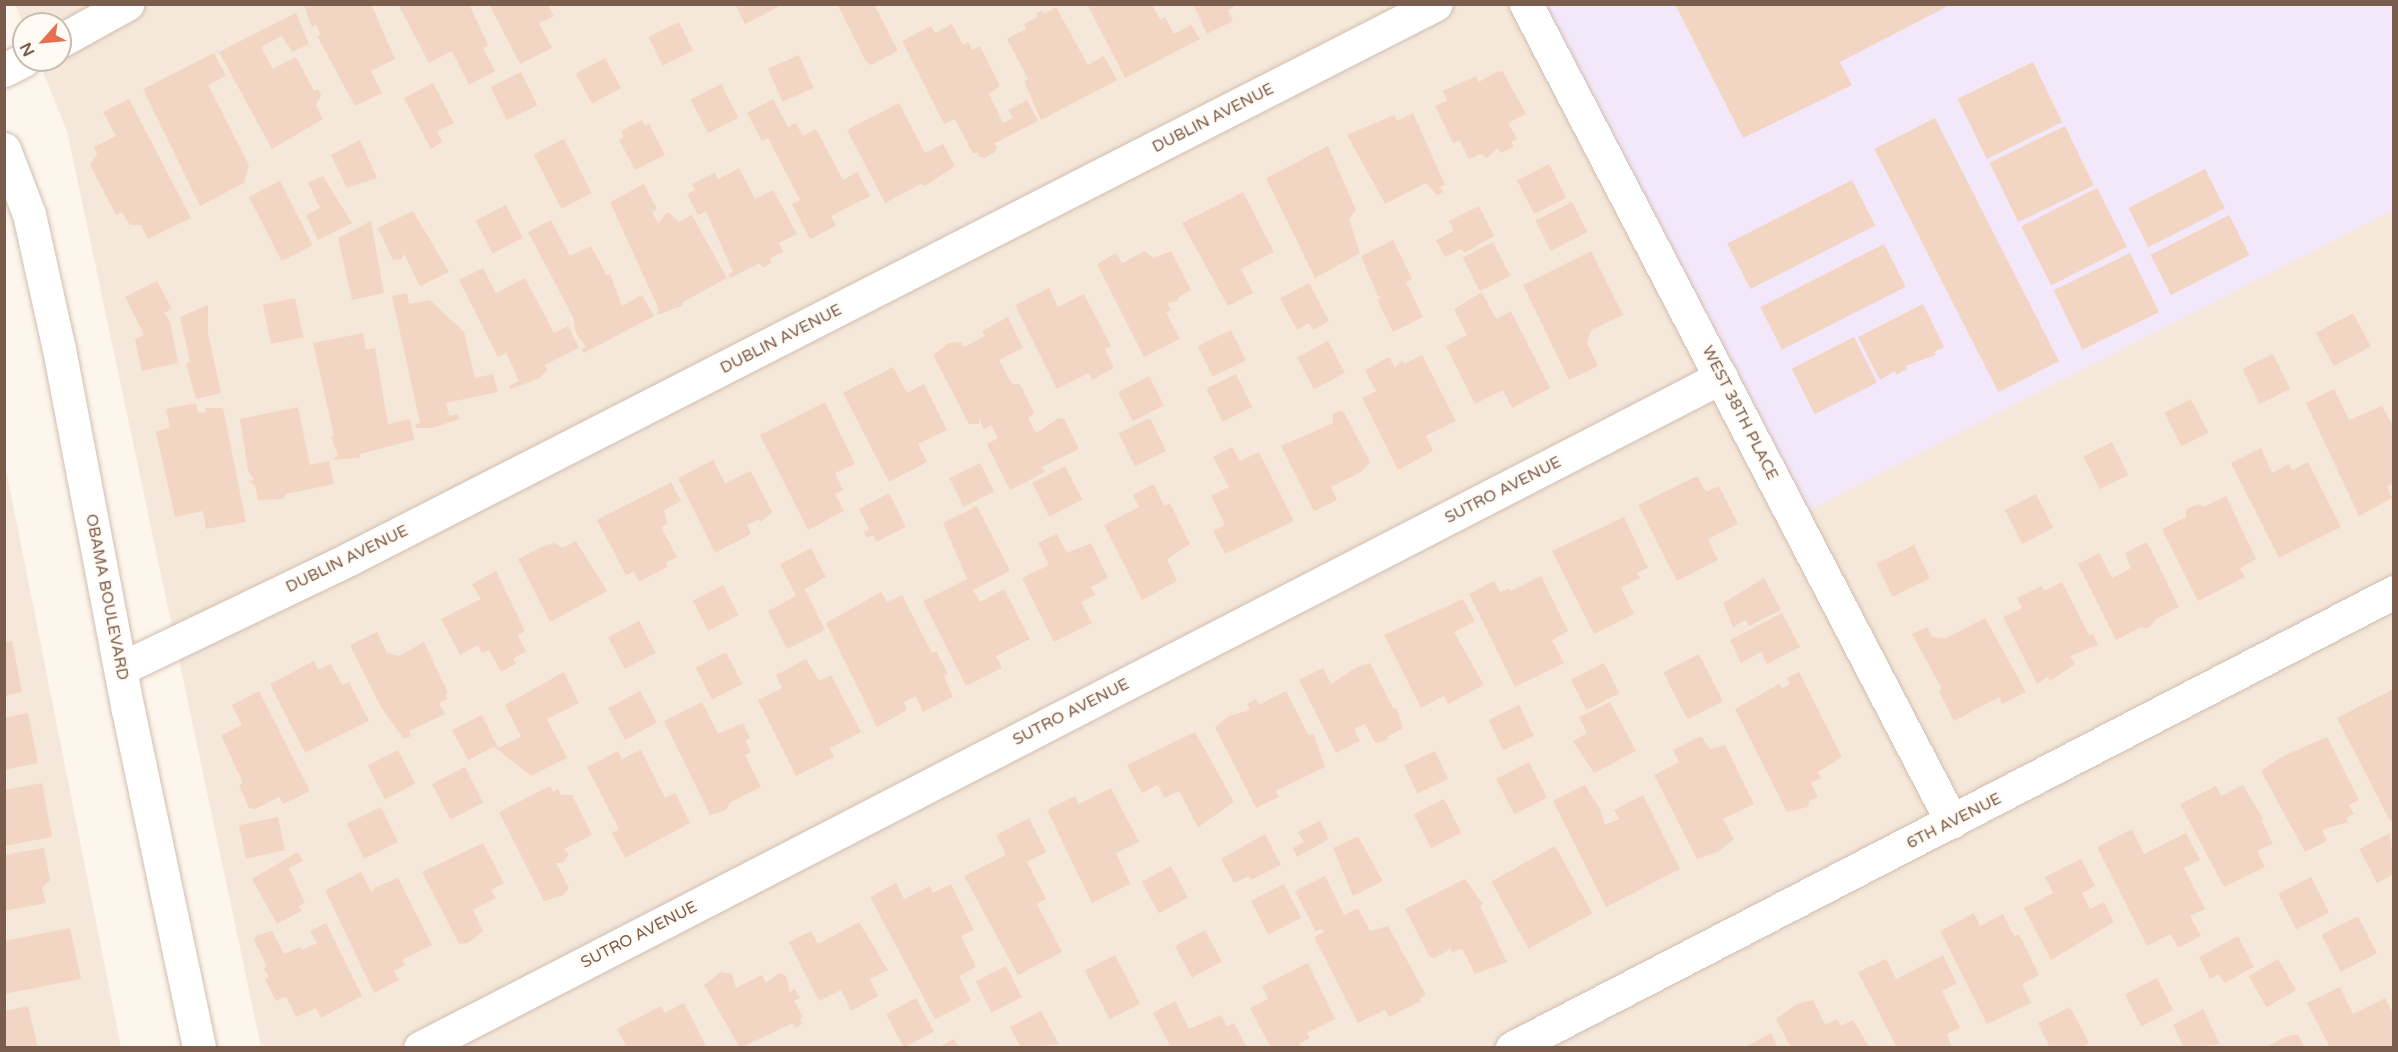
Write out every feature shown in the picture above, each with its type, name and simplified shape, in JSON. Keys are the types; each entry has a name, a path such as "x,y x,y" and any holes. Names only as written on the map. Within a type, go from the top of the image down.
{"street":[{"path":"72,34 127,4"},
{"name":"DUBLIN AVENUE","path":"122,668 349,559 1436,4"},
{"name":"WEST 38TH PLACE","path":"1526,4 1952,822"},
{"name":"OBAMA BOULEVARD","path":"4,149 29,214 199,1047"},
{"name":"SUTRO AVENUE","path":"420,1047 1722,377"},
{"name":"6TH AVENUE","path":"1512,1047 2394,592"}],"shaded area":[{"path":"15,5 2393,5 2393,1047 261,1047 67,131 43,72 72,72 72,12 18,12"},
{"path":"1526,5 2393,5 2393,210 1794,518"},
{"path":"5,465 121,1047 5,1047"}],"building":[{"path":"371,4 395,59 371,71 382,93 355,106 317,36 321,35 316,25 312,27 304,6"},
{"path":"398,4 469,4 488,45 483,48 495,71 469,85 452,51 429,63"},
{"path":"489,4 553,4 549,7 554,16 539,23 552,48 520,64"},
{"path":"735,4 784,4 745,24"},
{"path":"837,4 874,4 898,51 871,65 866,62"},
{"path":"1087,4 1152,4 1160,20 1165,17 1174,34 1191,25 1200,39 1125,78"},
{"path":"1193,4 1239,4 1228,10 1233,21 1207,34"},
{"path":"1675,4 1952,4 1840,62 1852,85 1743,138"},
{"path":"1056,7 1088,65 1104,56 1117,80 1041,120 1024,81 1028,79 1007,39 1026,29 1024,24 1038,17 1036,13 1042,10 1044,14"},
{"path":"296,13 309,44 292,52 282,36 261,47 273,69 296,57 314,91 318,89 321,95 316,105 323,119 272,149 219,52"},
{"path":"679,22 693,51 662,66 648,37"},
{"path":"952,24 963,45 968,42 972,50 980,46 1000,86 989,94 1003,123 1013,118 1008,110 1027,100 1038,121 993,144 997,146 995,152 985,158 978,156 978,152 973,154 955,119 944,124 902,41 931,26 935,33"},
{"path":"214,53 226,76 208,85 249,165 244,183 200,206 143,89"},
{"path":"799,55 814,88 783,102 768,69"},
{"path":"605,58 621,88 592,104 576,73"},
{"path":"2033,62 2062,122 1987,159 1958,99"},
{"path":"1498,71 1503,72 1526,114 1508,123 1517,139 1511,142 1514,147 1500,153 1498,148 1487,158 1480,154 1469,159 1460,141 1453,143 1435,106 1447,101 1443,91 1476,76 1479,82"},
{"path":"521,72 537,105 507,120 490,87"},
{"path":"433,83 454,123 437,131 442,142 431,149 404,98"},
{"path":"721,84 738,118 708,133 691,99"},
{"path":"129,99 191,218 148,239 141,225 130,225 122,212 116,215 90,165 97,154 94,147 116,136 103,112"},
{"path":"773,99 788,127 796,123 803,136 816,129 843,180 857,172 870,196 831,216 836,226 810,239 792,204 800,200 768,138 762,141 747,113"},
{"path":"899,103 925,153 943,144 955,166 925,186 921,184 885,203 847,130"},
{"path":"1413,113 1445,185 1440,187 1443,192 1437,195 1426,183 1385,204 1347,135 1394,115 1397,121"},
{"path":"1935,118 2059,361 1998,392 1874,149"},
{"path":"642,120 645,126 649,124 665,155 635,170 619,140 624,137 621,131"},
{"path":"2065,126 2094,185 2018,222 1990,163"},
{"path":"564,139 592,193 561,209 534,154"},
{"path":"360,140 377,178 347,188 331,155"},
{"path":"1328,146 1356,210 1349,219 1360,253 1315,278 1266,178"},
{"path":"1549,164 1566,198 1534,214 1517,180"},
{"path":"739,168 755,199 773,190 797,234 779,243 783,252 769,259 771,263 763,268 760,263 730,278 728,274 733,272 706,211 698,215 687,194 695,190 692,184 715,173 718,179"},
{"path":"2205,169 2225,208 2148,247 2128,208"},
{"path":"323,176 352,223 318,240 306,215 320,208 308,183"},
{"path":"1852,180 1875,225 1750,289 1727,244"},
{"path":"280,181 313,245 282,261 249,197"},
{"path":"644,184 657,209 652,212 658,223 668,212 679,222 692,215 727,278 683,302 682,306 657,315 659,310 610,202"},
{"path":"2097,188 2127,247 2051,285 2021,227"},
{"path":"1243,192 1274,252 1241,269 1253,293 1228,306 1182,223"},
{"path":"1572,202 1587,232 1551,251 1535,221"},
{"path":"506,205 523,238 493,253 476,220"},
{"path":"1479,206 1494,236 1464,253 1462,249 1445,257 1436,240 1454,231 1449,221"},
{"path":"413,211 449,272 420,286 404,254 402,259 393,260 378,228"},
{"path":"2229,215 2249,255 2171,295 2151,255"},
{"path":"551,220 570,256 591,246 607,276 610,274 622,306 642,295 654,316 584,353 582,349 586,347 576,333 573,317 528,232"},
{"path":"371,221 384,293 352,300 338,238"},
{"path":"1393,240 1412,279 1406,282 1423,317 1393,332 1377,300 1382,297 1378,296 1361,256"},
{"path":"1493,242 1510,276 1480,291 1463,257"},
{"path":"1884,244 1906,287 1782,350 1760,307"},
{"path":"1145,251 1153,258 1171,251 1191,290 1177,298 1178,301 1167,303 1171,310 1166,312 1180,339 1144,357 1097,264 1116,253 1122,263"},
{"path":"1591,251 1623,315 1591,330 1587,343 1598,366 1569,380 1523,285"},
{"path":"2130,253 2159,312 2083,350 2054,290"},
{"path":"483,268 496,293 525,278 554,333 568,326 579,348 545,365 547,370 540,378 511,389 509,386 519,381 512,365 506,353 498,357 459,280"},
{"path":"157,281 172,309 164,313 170,321 178,363 142,371 135,339 144,335 125,297"},
{"path":"1309,283 1329,321 1313,330 1309,323 1297,330 1280,298"},
{"path":"1049,288 1058,307 1084,294 1111,346 1105,349 1114,368 1092,380 1089,373 1057,389 1015,305"},
{"path":"1482,292 1496,319 1511,311 1550,388 1512,408 1503,390 1475,404 1446,346 1467,335 1454,309"},
{"path":"407,293 409,304 430,300 464,332 475,378 493,374 498,392 446,403 449,416 458,414 459,419 432,428 416,428 415,424 420,423 392,296"},
{"path":"295,298 303,337 271,344 263,305"},
{"path":"1923,304 1944,347 1934,352 1936,355 1905,366 1907,369 1896,375 1895,371 1880,380 1858,337"},
{"path":"208,305 208,333 221,393 196,399 186,363 190,362 180,317"},
{"path":"2353,313 2371,347 2334,366 2316,333"},
{"path":"1008,317 1023,348 999,360 1012,384 1020,384 1034,413 1028,418 1036,433 1059,418 1064,419 1079,449 1042,467 1045,472 1010,490 987,444 998,438 991,425 984,429 979,419 979,424 969,424 933,355 949,343 961,342 964,347 985,336 982,331"},
{"path":"1231,330 1246,361 1213,377 1198,346"},
{"path":"363,333 366,350 375,348 388,424 410,419 414,440 360,454 360,458 332,460 338,456 331,437 334,436 313,343"},
{"path":"1854,337 1877,382 1815,414 1792,369"},
{"path":"1328,341 1345,373 1314,389 1297,357"},
{"path":"2273,354 2290,389 2260,404 2242,369"},
{"path":"1422,355 1456,421 1426,436 1433,451 1398,470 1362,398 1376,391 1365,370 1389,357 1395,368 1402,360 1404,364"},
{"path":"893,367 907,393 924,384 947,430 918,444 927,462 889,482 843,393"},
{"path":"1236,374 1252,407 1223,422 1206,388"},
{"path":"1149,376 1164,405 1133,421 1118,392"},
{"path":"2334,389 2349,420 2382,406 2394,428 2394,483 2387,486 2392,498 2359,516 2306,403"},
{"path":"2191,399 2208,433 2182,446 2164,413"},
{"path":"825,402 855,464 835,473 843,490 835,494 844,511 808,530 760,435"},
{"path":"196,403 198,413 206,412 205,408 223,408 246,522 206,529 203,511 175,517 156,432 170,427 166,409"},
{"path":"298,407 310,465 329,461 334,484 286,494 283,499 258,500 255,485 249,481 254,480 248,471 240,419"},
{"path":"1339,411 1344,412 1370,462 1361,472 1331,487 1337,500 1314,511 1281,446 1333,423 1333,414"},
{"path":"1150,418 1166,451 1135,467 1119,433"},
{"path":"2112,442 2128,475 2099,489 2083,456"},
{"path":"1232,447 1240,461 1259,452 1294,521 1225,554 1213,531 1225,525 1211,496 1229,487 1213,457"},
{"path":"2261,448 2272,473 2289,464 2292,470 2308,462 2341,527 2279,558 2231,463"},
{"path":"713,460 725,483 751,471 772,512 761,522 759,519 747,525 751,534 715,553 678,478"},
{"path":"980,463 994,492 963,507 949,478"},
{"path":"1065,466 1082,500 1049,517 1032,483"},
{"path":"1697,476 1706,492 1719,486 1738,524 1708,539 1718,560 1677,581 1638,505"},
{"path":"671,482 681,501 664,510 667,524 661,527 677,557 665,563 667,567 639,582 634,571 626,575 597,520"},
{"path":"1154,484 1164,506 1170,503 1190,544 1167,559 1177,581 1142,600 1104,525 1139,507 1133,495"},
{"path":"889,493 906,527 876,542 873,535 867,538 864,532 869,529 859,509"},
{"path":"2036,494 2053,528 2022,544 2005,510"},
{"path":"2226,496 2256,559 2240,568 2245,577 2198,601 2162,529 2186,517 2186,509 2199,504 2204,507"},
{"path":"977,506 1010,571 973,590 980,602 1004,589 1030,639 996,656 1002,668 966,686 923,601 967,579 943,523"},
{"path":"1624,517 1648,568 1637,573 1640,578 1621,588 1634,614 1594,634 1552,551"},
{"path":"1057,534 1067,553 1091,543 1108,578 1091,587 1095,595 1081,602 1092,623 1054,642 1022,578 1049,565 1038,543"},
{"path":"576,541 607,591 550,622 518,559 541,547 554,543 563,548"},
{"path":"2147,542 2179,607 2156,619 2149,628 2139,628 2116,640 2078,564 2099,553 2112,578 2131,568 2125,553"},
{"path":"1914,545 1930,578 1892,597 1876,563"},
{"path":"811,548 826,577 805,589 825,630 787,649 768,611 796,596 780,564"},
{"path":"496,571 525,631 518,635 526,652 513,658 516,664 501,672 489,650 482,653 478,645 460,655 441,619 481,599 472,584"},
{"path":"1541,576 1568,631 1552,640 1564,663 1515,687 1469,594 1494,581 1500,592 1509,588 1511,591"},
{"path":"1764,578 1781,610 1749,626 1746,620 1733,627 1723,603"},
{"path":"2062,582 2089,635 2093,634 2098,645 2070,656 2075,664 2050,681 2048,677 2037,684 2003,617 2022,608 2017,598 2041,586 2044,591"},
{"path":"723,585 738,615 708,631 693,600"},
{"path":"881,592 887,602 902,595 932,653 936,651 948,674 944,676 953,697 923,712 916,696 904,702 907,710 877,727 826,623"},
{"path":"1463,599 1475,621 1454,632 1484,685 1448,704 1444,696 1421,708 1384,635"},
{"path":"1782,613 1800,647 1767,664 1761,652 1741,663 1730,640"},
{"path":"1985,618 2026,692 2002,704 1999,697 1954,721 1939,691 1942,689 1912,634 1927,627 1932,637 1946,638"},
{"path":"639,621 656,653 625,669 608,637"},
{"path":"377,632 387,653 399,656 424,642 448,693 445,694 447,699 439,703 445,714 409,731 411,736 404,739 382,709 350,645"},
{"path":"12,641 22,692 4,696 4,643"},
{"path":"726,652 742,684 712,700 696,667"},
{"path":"1699,654 1723,701 1687,719 1663,672"},
{"path":"806,659 819,681 831,675 861,732 830,748 834,757 796,776 758,700 782,688 776,675"},
{"path":"314,661 318,670 331,664 342,685 349,682 369,721 305,753 270,684"},
{"path":"1370,663 1393,708 1397,709 1403,728 1387,737 1388,740 1375,743 1365,724 1354,729 1360,741 1336,753 1299,680 1323,668 1331,684 1355,668"},
{"path":"1604,663 1619,693 1586,710 1571,680"},
{"path":"564,672 579,703 547,719 567,758 531,776 494,747 468,760 452,730 482,715 498,748 521,737 505,705"},
{"path":"1799,672 1842,757 1818,772 1821,778 1811,783 1818,797 1809,801 1808,807 1787,812 1735,709 1779,684 1782,688 1790,684 1787,678"},
{"path":"2394,689 2394,819 2390,821 2337,718"},
{"path":"259,691 310,791 283,804 279,797 255,809 249,808 239,785 243,783 221,735 242,725 232,705"},
{"path":"640,691 657,723 625,740 608,708"},
{"path":"1286,691 1309,736 1313,733 1325,767 1276,791 1279,797 1256,808 1215,727 1229,716 1250,710 1247,704 1256,699 1259,705"},
{"path":"702,702 718,734 743,723 750,738 745,740 751,752 745,755 761,787 731,802 726,810 710,815 664,721"},
{"path":"1610,702 1636,751 1594,773 1573,741 1587,733 1579,717"},
{"path":"1519,705 1534,736 1503,750 1488,720"},
{"path":"28,713 38,763 4,770 4,718"},
{"path":"1195,732 1234,802 1198,827 1179,791 1164,798 1158,785 1142,793 1127,765"},
{"path":"1701,736 1710,749 1725,745 1754,804 1723,819 1734,839 1718,852 1697,859 1654,775 1679,762 1673,750"},
{"path":"2327,737 2359,800 2349,805 2354,814 2346,818 2348,822 2322,830 2327,841 2305,852 2261,771 2281,757"},
{"path":"398,750 415,784 385,799 368,765"},
{"path":"641,750 665,798 675,793 690,823 625,858 612,833 619,829 587,767 618,751 622,759"},
{"path":"1435,751 1448,779 1417,793 1404,765"},
{"path":"1529,762 1547,798 1514,814 1496,779"},
{"path":"465,767 483,803 450,819 432,784"},
{"path":"42,783 52,837 4,846 4,790"},
{"path":"1585,785 1600,809 1605,825 1619,819 1614,810 1643,795 1680,869 1606,907 1553,801"},
{"path":"2243,785 2263,819 2261,820 2273,844 2257,851 2265,867 2224,887 2180,804 2216,786 2221,796"},
{"path":"550,786 553,792 558,789 561,795 572,795 592,835 564,849 569,854 563,863 556,863 569,888 563,895 544,901 499,812"},
{"path":"1111,788 1139,842 1116,853 1130,884 1092,903 1047,810 1075,796 1079,804"},
{"path":"1444,799 1461,833 1431,848 1414,814"},
{"path":"381,807 398,842 364,859 347,824"},
{"path":"278,817 285,850 246,859 239,825"},
{"path":"1029,818 1046,852 1027,862 1046,899 1037,904 1062,952 1018,975 964,876 1006,855 996,835"},
{"path":"1320,821 1329,839 1297,857 1293,848 1304,842 1298,832"},
{"path":"2132,829 2144,854 2186,833 2200,860 2184,868 2205,909 2190,916 2201,936 2178,948 2171,934 2147,946 2097,847"},
{"path":"2390,833 2394,874 2377,883 2359,849"},
{"path":"1265,834 1281,865 1251,880 1249,876 1234,883 1221,859"},
{"path":"1358,836 1383,881 1353,896 1333,848"},
{"path":"483,843 504,883 491,890 496,898 473,910 483,931 468,943 459,944 422,872"},
{"path":"1555,846 1592,913 1528,949 1491,881"},
{"path":"44,848 50,880 42,888 46,903 4,911 4,855"},
{"path":"298,852 303,861 289,868 305,903 299,906 302,911 277,924 252,879"},
{"path":"2081,859 2095,886 2082,893 2090,909 2104,902 2114,922 2051,960 2024,908 2053,893 2045,877"},
{"path":"1171,866 1188,898 1159,913 1142,881"},
{"path":"361,872 372,893 374,888 398,878 432,945 402,960 405,965 394,971 399,980 374,993 325,890"},
{"path":"1325,876 1344,915 1358,908 1370,931 1388,926 1426,995 1420,998 1421,1001 1389,1017 1385,1010 1358,1023 1314,937 1324,932 1322,928 1316,932 1295,891"},
{"path":"2311,877 2329,913 2296,929 2278,894"},
{"path":"1465,879 1483,904 1480,906 1507,962 1475,974 1462,948 1452,953 1449,946 1449,950 1434,958 1429,956 1405,909"},
{"path":"896,883 904,899 930,886 933,893 951,884 974,930 961,936 976,967 959,976 971,1001 935,1019 870,897"},
{"path":"1284,884 1301,918 1268,935 1251,901"},
{"path":"1974,913 1980,926 2003,914 2014,936 2019,934 2039,975 2022,984 2031,1003 1987,1024 1940,931"},
{"path":"2358,916 2377,953 2341,972 2321,935"},
{"path":"859,922 888,970 870,979 878,996 851,1011 841,990 819,1001 789,942 811,931 818,944"},
{"path":"326,923 362,996 321,1018 316,1008 296,1017 286,996 276,1001 265,979 269,977 264,968 267,967 254,940 256,936 272,931 284,954 300,947 302,950 317,943 310,931"},
{"path":"70,928 81,979 4,994 4,941"},
{"path":"1205,930 1222,962 1192,978 1175,946"},
{"path":"2238,936 2254,967 2224,983 2219,974 2210,979 2199,957"},
{"path":"1115,955 1140,1004 1110,1019 1085,970"},
{"path":"1943,955 1957,984 1942,991 1960,1028 1947,1034 1952,1048 1897,1048 1858,972 1886,959 1896,979"},
{"path":"2278,959 2296,990 2267,1007 2249,976"},
{"path":"1308,963 1335,1019 1307,1033 1310,1038 1299,1044 1301,1048 1271,1048 1250,1008 1268,999 1262,986"},
{"path":"1006,966 1022,997 992,1013 976,981"},
{"path":"721,972 732,974 736,988 762,975 766,983 779,973 786,976 790,992 795,989 800,998 794,1001 803,1017 800,1019 802,1024 795,1028 793,1023 740,1048 704,985"},
{"path":"2157,978 2173,1010 2141,1026 2125,994"},
{"path":"2340,987 2353,1014 2385,998 2394,1016 2394,1048 2330,1048 2307,1003"},
{"path":"916,998 934,1032 904,1048 886,1014"},
{"path":"1813,1000 1825,1025 1837,1019 1841,1026 1853,1020 1870,1048 1791,1048 1776,1019 1797,1004"},
{"path":"1175,1001 1189,1029 1221,1015 1227,1027 1234,1023 1247,1048 1171,1048 1153,1013"},
{"path":"684,1003 707,1048 627,1048 617,1029 661,1006 665,1013"},
{"path":"28,1006 38,1048 4,1048 4,1011"},
{"path":"2070,1007 2089,1043 2079,1048 2050,1048 2038,1023"},
{"path":"2203,1009 2220,1044 2184,1048 2173,1025"},
{"path":"1041,1011 1059,1044 1021,1048 1010,1027"},
{"path":"1771,1033 1778,1048 1743,1048"},
{"path":"2298,1034 2305,1048 2264,1048 2285,1037"},
{"path":"954,1039 959,1048 937,1048"}]}
